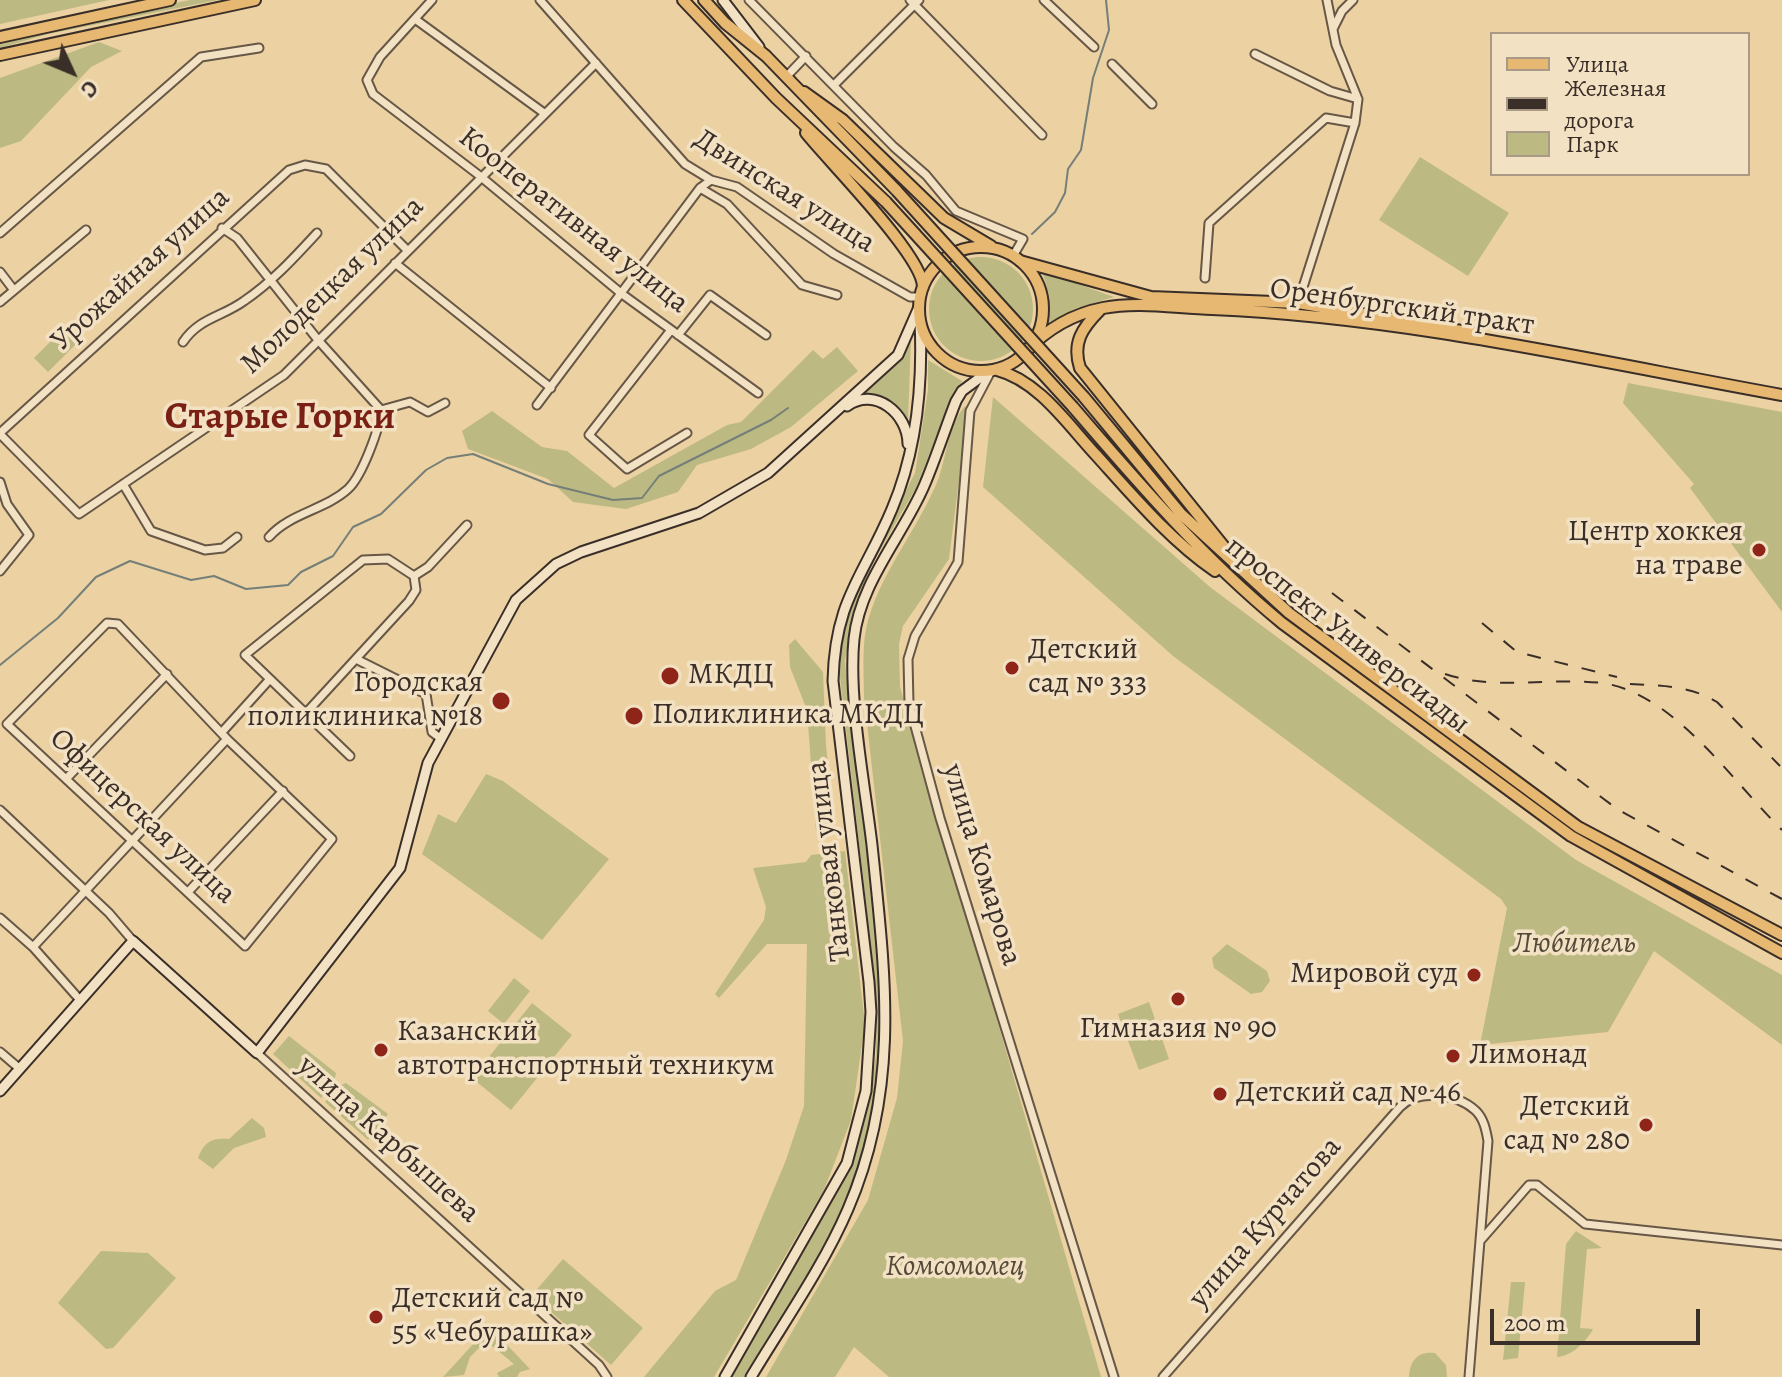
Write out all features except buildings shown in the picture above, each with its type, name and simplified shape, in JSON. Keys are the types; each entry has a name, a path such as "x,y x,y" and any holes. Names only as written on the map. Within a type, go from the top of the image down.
{"main road":[{"path":"0,37 170,0"},
{"path":"0,55 255,0"},
{"path":"683,0 776,98 908,250 923,275 920,321 931,347 945,360 961,368 1015,375 1036,390 1141,505 1198,559 1240,588"},
{"path":"704,0 725,23 766,56"},
{"path":"723,0 766,56 796,87 843,120 944,218 1016,259 1033,276 1042,304 1038,333 1025,352 991,370"},
{"name":"проспект Универсиады","path":"796,87 897,191 1084,397 1181,514 1249,580 1578,827 1782,935"},
{"name":"проспект Универсиады","path":"776,98 886,202 1073,407 1172,523 1240,588 1426,732 1571,836 1782,953"},
{"path":"257,1053 400,868 411,837 422,776 516,600 535,579 581,552 723,502 768,473 898,355 931,272 952,254 969,248 997,249"},
{"name":"Оренбургский тракт","path":"1016,259 1151,297 1298,303 1782,389"},
{"name":"Оренбургский тракт","path":"1025,352 1050,330 1101,308 1140,306 1268,311 1358,320 1782,395"},
{"path":"1101,308 1085,326 1077,342 1075,352 1080,368 1249,580"},
{"name":"Танковая улица","path":"725,1377 847,1163 863,1110 871,1012 833,681 834,645 844,602 892,510 908,462 918,393 920,321"},
{"name":"Танковая улица","path":"751,1377 847,1211 870,1147 882,1093 886,1056 886,980 855,688 854,639 862,605 924,487 955,403 962,391 991,370"},
{"path":"825,422 858,400 882,402 906,426 908,462"},
{"path":"865,560 880,567"},
{"path":"0,1091 133,941"},
{"name":"улица Карбышева","path":"133,941 257,1053"}],"street":[{"path":"432,0 415,19 544,113"},
{"name":"Двинская улица","path":"540,0 685,164 711,180 737,187 834,254 910,297 920,298"},
{"path":"749,0 894,147 926,175 956,211 1023,239 1016,259"},
{"path":"1044,0 1094,47"},
{"path":"1298,303 1355,123 1358,99 1333,29 1327,0"},
{"path":"1333,29 1342,11 1353,0"},
{"path":"835,84 915,2 1042,135"},
{"name":"Кооперативная улица","path":"415,19 380,57 367,80 382,104 480,176 622,294 758,393"},
{"path":"0,233 201,57 259,48"},
{"path":"1255,54 1330,91 1358,99"},
{"path":"786,77 806,56"},
{"name":"Молодецкая улица","path":"0,434 79,514 284,375 596,63"},
{"path":"1112,64 1152,104"},
{"path":"1205,278 1209,223 1326,118 1355,123"},
{"name":"Урожайная улица","path":"0,434 289,170 305,165 326,169 407,250"},
{"path":"537,405 700,188 711,180"},
{"name":"Двинская улица","path":"700,188 727,204 802,285 837,295"},
{"path":"222,228 237,238 318,340 381,410 380,427 349,488 280,525 269,537"},
{"path":"0,302 86,230"},
{"path":"183,342 191,330 213,315 240,304 272,281 317,233"},
{"path":"395,263 551,388"},
{"path":"0,272 13,289"},
{"path":"687,433 627,469 589,435 710,295 766,335"},
{"name":"улица Комарова","path":"991,370 970,411 960,552 951,577 922,619 915,636 908,659 909,704 945,832 1114,1377"},
{"path":"955,403 966,401 970,411"},
{"path":"381,410 410,402 428,412 445,403"},
{"path":"0,482 7,504 29,535 0,571"},
{"path":"123,484 151,531 205,550 223,548 237,537"},
{"path":"414,576 428,567 467,525"},
{"path":"306,713 416,590 414,576 388,559 363,560 245,655 350,756"},
{"name":"Офицерская улица","path":"167,674 118,624 107,623 7,724 245,946 332,839 283,791"},
{"path":"356,659 426,694 432,732 440,738"},
{"path":"66,779 167,674 283,791 189,891"},
{"path":"33,947 135,841 270,679"},
{"path":"0,810 87,891 133,941"},
{"path":"0,918 33,947 80,1000"},
{"path":"0,1052 20,1069"},
{"name":"улица Карбышева","path":"257,1053 599,1365 607,1377"},
{"name":"улица Курчатова","path":"1163,1377 1406,1101 1424,1094 1466,1105 1478,1113 1488,1141 1479,1242"},
{"path":"1469,1377 1479,1242 1529,1185 1537,1185 1576,1219 1594,1226 1782,1245"}],"green space":[{"path":"0,0 109,0 0,24"},
{"path":"190,0 218,0 48,34 0,48 0,44 47,29"},
{"path":"99,42 122,51 91,67 21,141 0,148 0,78"},
{"path":"1420,157 1509,213 1468,276 1379,220"},
{"path":"981,257 1001,261 1018,272 1029,289 1033,309 1029,329 1018,346 1001,357 981,361 961,357 944,346 933,329 929,309 933,289 944,272 961,261"},
{"path":"1042,271 1114,297 1077,308 1046,324 1049,295"},
{"path":"62,330 76,344 48,372 34,358"},
{"path":"911,339 908,421 886,400 863,392 902,358"},
{"path":"837,347 858,371 791,427 751,449 697,465 678,492 626,509 573,502 548,479 468,449 462,431 492,411 542,447 567,451 614,488 727,425 741,422 813,350 823,359"},
{"path":"928,360 962,381 947,409 916,488 875,559 873,554 915,473 928,390"},
{"name":"Центр хоккея на траве","path":"1628,383 1782,412 1782,612 1690,488 1694,484 1623,403"},
{"name":"Любитель","path":"993,397 1210,587 1576,860 1782,975 1782,1045 1654,951 1608,1032 1480,1045 1507,908 1501,899 1173,656 983,487"},
{"name":"Комсомолец","path":"965,406 968,409 949,559 903,626 899,644 900,687 1101,1377 889,1377 854,1347 835,1377 766,1377 868,1200 897,1098 903,1041 864,697 865,636 875,599 938,480 952,431"},
{"path":"868,568 872,571 852,617 845,661 876,916 880,981 879,1045 873,1107 858,1168 823,1249 746,1377 730,1377 850,1165 871,1092 876,1054 875,982 838,660 844,615"},
{"path":"795,639 823,672 826,746 835,824 816,831 807,710 790,667 789,645"},
{"path":"486,774 503,781 609,859 542,940 422,854 438,814 456,823"},
{"path":"845,851 865,1024 851,1120 824,1190 714,1377 644,1377 715,1291 736,1280 786,1160 804,1106 807,944 767,944 719,998 715,994 764,920 766,907 753,868 806,862 811,855"},
{"path":"1227,944 1267,971 1270,981 1262,992 1251,994 1214,968 1212,958"},
{"path":"514,978 530,991 504,1024 488,1011"},
{"path":"1149,1002 1169,1059 1139,1070 1118,1014"},
{"path":"532,1003 572,1035 511,1110 472,1078"},
{"path":"289,1036 336,1073 334,1082 321,1098 273,1054"},
{"path":"346,1083 388,1114 368,1140 325,1102 340,1085"},
{"path":"252,1118 264,1128 266,1137 234,1148 213,1169 198,1158 210,1142 229,1139"},
{"path":"1576,1231 1602,1248 1587,1249 1580,1328 1593,1329 1578,1348 1557,1357 1566,1244"},
{"path":"101,1251 148,1253 176,1278 113,1348 106,1349 58,1303"},
{"path":"563,1259 643,1328 611,1365 532,1295"},
{"path":"1511,1282 1525,1282 1518,1358 1503,1360"},
{"path":"487,1329 492,1329 530,1369 520,1372 517,1377 499,1377 497,1373 514,1364 486,1341 470,1357 464,1375 443,1377"},
{"path":"1435,1353 1446,1365 1447,1377 1409,1377 1411,1366 1419,1355"}],"waterway":[{"path":"1032,234 1055,212 1065,193 1068,169 1081,150 1093,78 1109,30 1106,0"},
{"path":"0,665 58,618 96,577 130,561 191,580 214,576 246,589 288,585 301,572 333,556 353,527 381,514 426,470 447,458 473,454 548,484 613,500 642,498 659,476 771,420 788,408"}],"railway":[{"path":"1332,593 1617,809 1782,899"},
{"path":"1482,623 1517,652 1617,677"},
{"path":"1445,674 1483,682 1602,683 1628,690 1677,721 1782,830"},
{"path":"1630,684 1685,689 1717,702 1780,766"}],"place":[{"name":"Центр хоккея на траве","path":"1759,550"},
{"name":"Детский сад № 333","path":"1012,668"},
{"name":"МКДЦ","path":"670,676"},
{"name":"Городская поликлиника №18","path":"501,701"},
{"name":"Поликлиника МКДЦ","path":"634,716"},
{"name":"Мировой суд","path":"1474,975"},
{"name":"Гимназия № 90","path":"1178,999"},
{"name":"Казанский автотранспортный техникум","path":"381,1050"},
{"name":"Лимонад","path":"1453,1056"},
{"name":"Детский сад № 46","path":"1220,1094"},
{"name":"Детский сад № 280","path":"1646,1125"},
{"name":"Детский сад № 55 «Чебурашка»","path":"376,1317"}],"district":[{"name":"Старые Горки","path":"280,419"}]}
